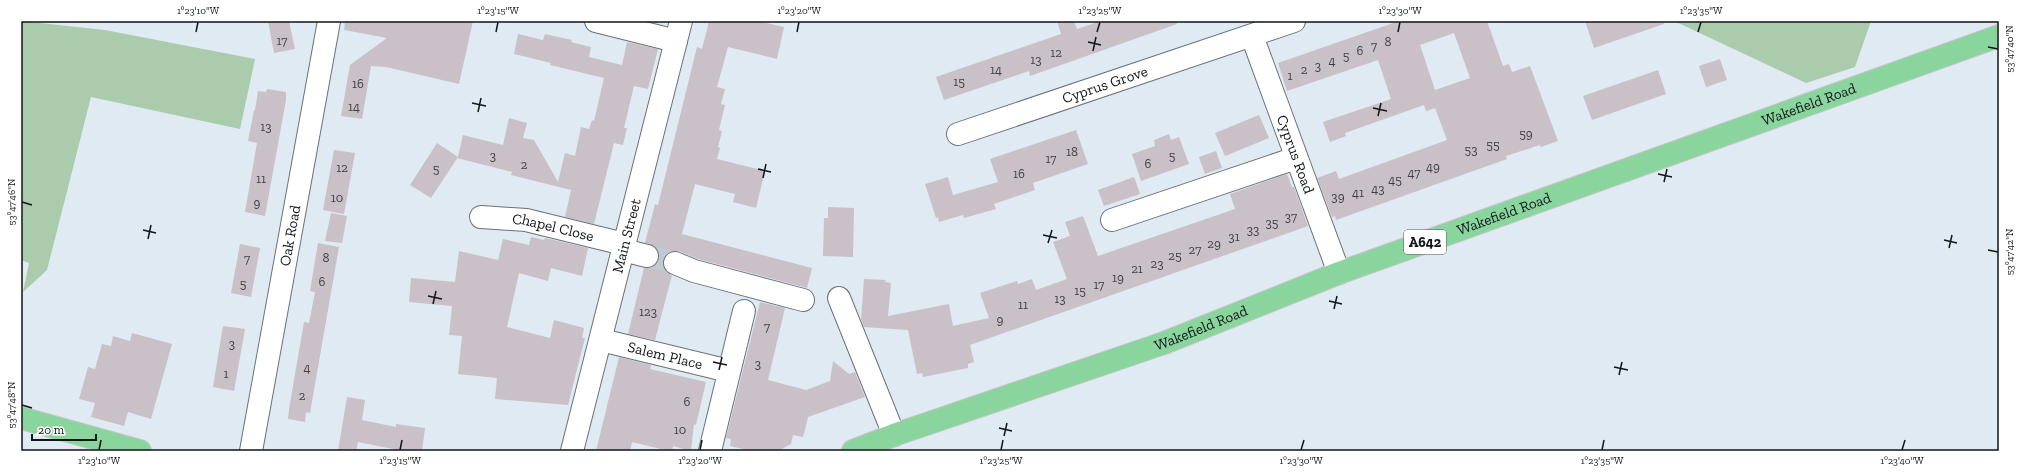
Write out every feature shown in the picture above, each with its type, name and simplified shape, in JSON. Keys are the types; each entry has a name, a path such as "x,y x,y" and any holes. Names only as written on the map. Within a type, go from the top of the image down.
{"main road":[{"name":"Wakefield Road","path":"853,451 894,435 1164,343 1339,273 1999,36"},
{"path":"21,418 140,451"}],"street":[{"name":"Oak Road","path":"251,451 329,21"},
{"path":"596,21 679,31"},
{"name":"Cyprus Grove","path":"958,134 1294,21"},
{"name":"Main Street","path":"572,451 679,31"},
{"name":"Cyprus Road","path":"1252,36 1339,273"},
{"path":"1112,220 1296,158"},
{"name":"Chapel Close","path":"481,217 526,220 623,247 647,256"},
{"path":"675,264 694,271 803,300"},
{"path":"839,298 894,435"},
{"path":"710,451 744,310"},
{"name":"Salem Place","path":"601,340 729,371"}],"green space":[{"path":"21,21 105,30 255,59 240,129 91,97 47,270 23,292 29,263 21,260"},
{"path":"1674,21 1871,21 1855,67 1806,83"}],"building":[{"path":"268,21 289,21 295,49 274,53"},
{"path":"345,21 473,21 459,84 386,67 371,66 362,119 341,116 350,65 387,38 344,30"},
{"path":"709,21 757,21 784,27 777,59 728,47 717,87 725,89 721,104 725,105 719,130 722,131 717,159 765,171 756,208 733,202 735,194 695,184 682,234 812,268 807,288 698,259 679,251 668,253 664,258 663,265 665,271 672,275 655,340 628,334 644,268 651,268 656,265 659,259 659,253 656,247 645,243 655,204 658,205 697,47 702,49"},
{"path":"1057,21 1074,21 1077,29 1101,21 1176,21 1177,24 1030,76 1029,71 944,100 936,77 1061,34"},
{"path":"1399,21 1487,21 1503,66 1509,64 1512,72 1530,66 1558,141 1506,156 1507,159 1336,220 1335,216 1332,217 1317,178 1336,171 1339,179 1447,140 1435,108 1426,111 1424,105 1345,133 1346,136 1330,142 1323,122 1391,99 1378,60 1287,91 1278,63","holes":["1454,33 1470,78 1435,90 1420,45"]},
{"path":"1585,21 1663,21 1664,24 1594,48"},
{"path":"518,34 543,40 545,34 572,40 571,42 591,47 589,57 622,65 627,42 658,49 648,89 634,86 624,128 627,128 623,145 614,143 594,224 565,217 571,190 511,175 512,172 457,158 431,198 410,185 437,143 458,157 463,135 503,145 509,118 527,123 523,138 534,140 558,182 565,153 575,156 581,127 589,129 592,120 594,121 604,78 550,65 551,63 514,54"},
{"path":"1720,59 1727,80 1706,87 1699,66"},
{"path":"1658,70 1666,94 1592,120 1583,96"},
{"path":"267,89 286,92 286,100 265,216 245,212 257,143 248,141 258,91 266,92"},
{"path":"1259,115 1269,138 1225,156 1215,133"},
{"path":"1076,130 1088,164 1033,183 1035,190 994,204 996,209 964,218 963,215 939,222 938,217 936,218 925,184 948,177 953,195 998,182 990,159"},
{"path":"1169,134 1171,140 1179,137 1189,164 1141,181 1132,154 1155,146 1154,140"},
{"path":"334,150 355,153 344,214 323,210"},
{"path":"1216,151 1222,168 1205,174 1199,157"},
{"path":"1287,174 1292,187 1294,187 1308,226 970,345 974,362 968,364 968,368 923,377 922,373 917,374 908,330 864,327 861,319 864,279 886,280 885,282 891,283 888,316 949,304 953,326 989,318 980,293 1017,281 1018,284 1032,279 1036,290 1067,279 1053,242 1070,236 1065,222 1083,216 1098,256 1235,209 1230,194"},
{"path":"1134,177 1140,194 1104,206 1098,190"},
{"path":"828,207 854,208 853,257 823,256 824,218 828,218"},
{"path":"331,213 347,216 342,243 325,241"},
{"path":"531,237 544,240 545,238 588,248 582,276 551,268 548,281 519,273 507,327 550,338 554,320 584,328 582,338 585,338 568,405 495,399 497,378 458,374 462,336 449,335 452,306 409,302 411,278 455,282 459,251 498,260 503,239 529,245"},
{"path":"318,243 339,247 310,413 306,412 305,422 288,419 304,322 309,323 315,292 310,291"},
{"path":"240,244 260,248 251,297 231,293"},
{"path":"760,302 785,308 768,380 806,390 830,381 833,361 849,374 855,372 865,397 808,417 803,437 793,435 791,444 778,451 752,451 730,446 731,439 726,438"},
{"path":"223,326 245,329 234,391 213,387"},
{"path":"132,333 172,344 151,419 128,412 124,426 91,417 95,403 79,399 88,367 95,369 102,344 111,346 113,336 130,341"},
{"path":"619,357 651,365 650,369 706,382 696,425 694,424 691,451 673,446 672,451 669,451 632,442 630,451 596,451"},
{"path":"347,397 365,400 362,420 396,427 396,424 425,428 422,451 393,451 393,449 358,442 356,451 338,451"}],"tunnel":[{"path":"647,256 675,263"}]}
